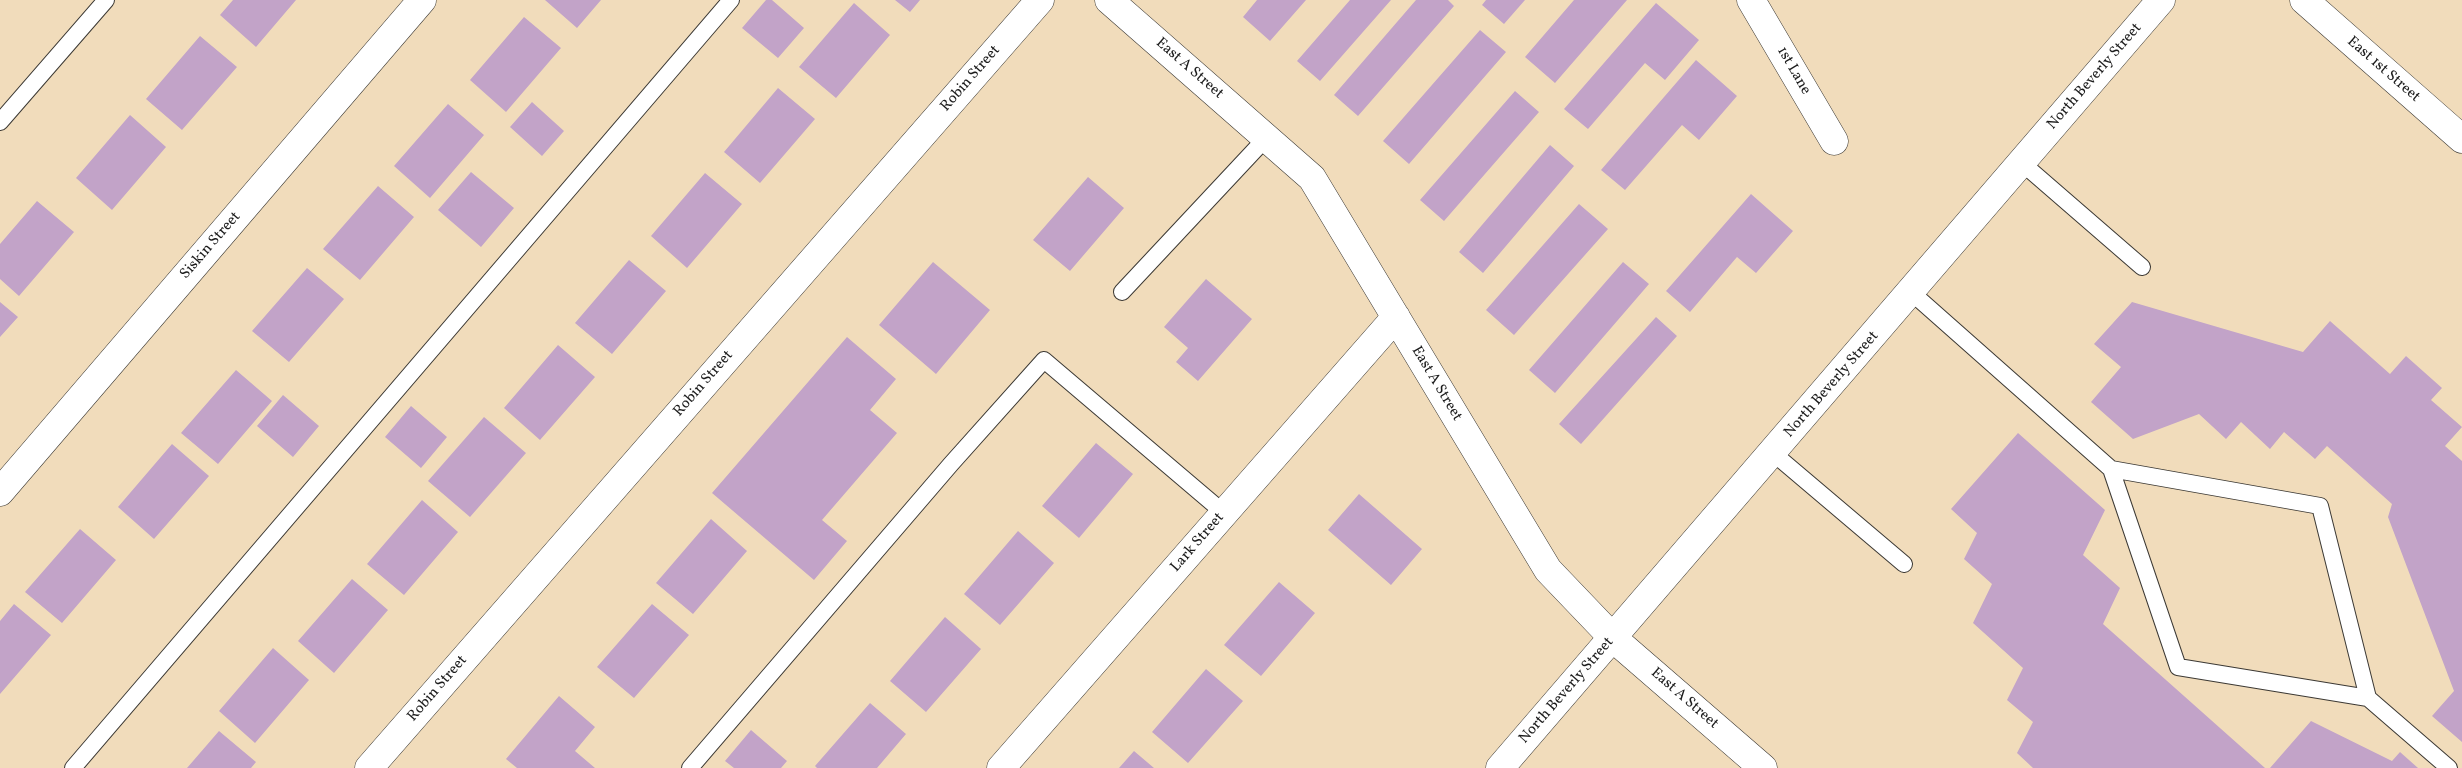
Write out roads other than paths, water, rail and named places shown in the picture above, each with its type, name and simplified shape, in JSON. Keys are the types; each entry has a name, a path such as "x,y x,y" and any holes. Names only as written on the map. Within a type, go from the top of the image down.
{"street":[{"name":"Siskin Street","path":"0,492 422,0"},
{"name":"Robin Street","path":"369,768 1040,0"},
{"name":"East A Street","path":"1109,0 1312,178 1548,570 1614,639 1763,768"},
{"name":"1st Lane","path":"1752,0 1834,141"},
{"name":"North Beverly Street","path":"1500,768 1614,639 2162,0"},
{"name":"East 1st Street","path":"2304,0 2462,139"},
{"name":"Lark Street","path":"1001,768 1396,317"}],"lane":[{"path":"0,122 106,0"},
{"path":"73,768 731,0"},
{"path":"1122,292 1267,137"},
{"path":"2022,163 2142,267"},
{"path":"1911,292 2111,469 2178,667 2368,698 2449,768"},
{"path":"690,768 951,464 1044,360 1224,513"},
{"path":"1773,453 1904,564"},
{"path":"2111,469 2320,506 2368,698"}]}
